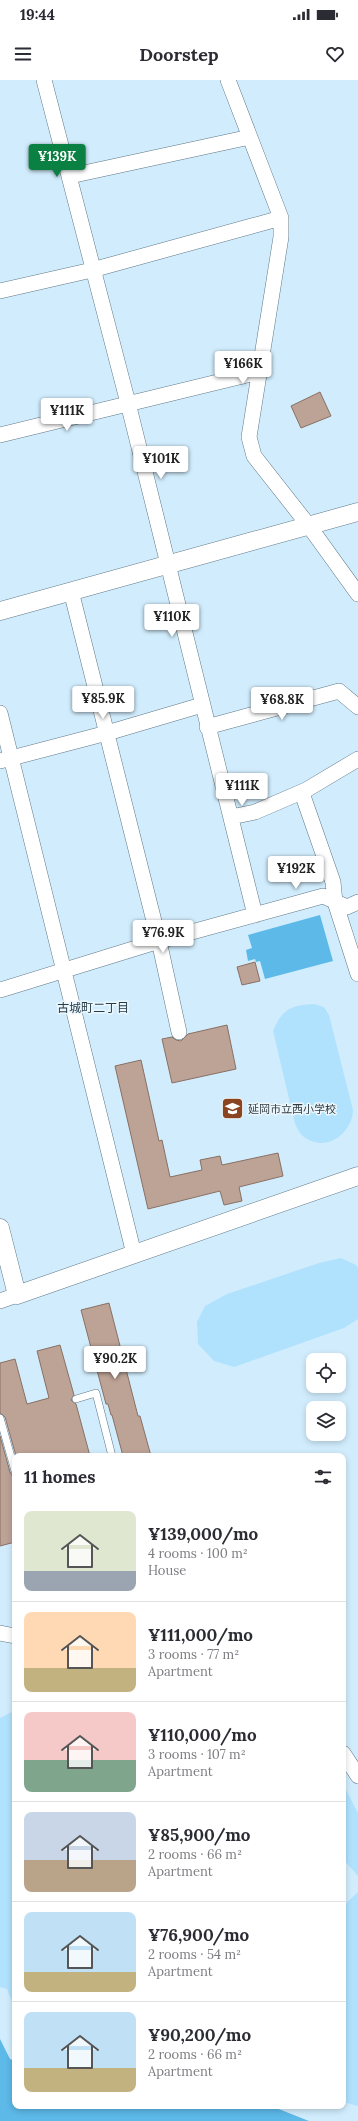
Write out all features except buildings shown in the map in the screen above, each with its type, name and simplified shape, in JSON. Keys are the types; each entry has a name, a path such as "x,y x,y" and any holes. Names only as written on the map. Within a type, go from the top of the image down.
{"street":[{"path":"44,80 70,176 92,270 128,403 207,727 255,915"},
{"path":"228,80 281,218 281,237 249,437 254,456 309,526 358,594"},
{"path":"70,176 250,137"},
{"path":"0,291 92,270 281,218"},
{"path":"0,435 259,372"},
{"path":"0,611 358,512"},
{"path":"72,591 159,941 179,1032"},
{"path":"207,727 339,691 358,707"},
{"path":"5,759 107,733 202,705"},
{"path":"0,713 5,759 64,970 134,1254"},
{"path":"231,817 255,812 306,790 358,759"},
{"path":"306,790 303,796 333,882 335,902 358,974"},
{"path":"0,990 159,941 323,896 347,907 358,902"},
{"path":"0,1301 358,1176"},
{"path":"0,1228 17,1295"},
{"path":"0,1633 12,1635"},
{"path":"346,1758 358,1776"}],"lane":[{"path":"76,1399 96,1393 111,1453"},
{"path":"0,1418 12,1460"}],"shaded area":[{"path":"320,915 333,961 265,979 260,961 256,962 255,959 248,961 246,950 252,948 248,935"},
{"path":"314,1004 324,1007 329,1015 353,1110 352,1119 343,1133 329,1142 321,1143 304,1137 295,1124 273,1031 280,1018 288,1010 293,1007"},
{"path":"341,1258 356,1265 358,1268 358,1319 344,1328 234,1367 214,1361 198,1344 197,1322 205,1306 227,1294 319,1263"},
{"path":"12,1712 12,2002 7,1989 0,1987 0,1718"},
{"path":"346,1790 358,1813 358,1876 346,1862"},
{"path":"358,1892 358,2106 346,2103 346,1903"},
{"path":"0,2039 10,2059 12,2060 12,2109 279,2109 309,2121 0,2121"}],"place":[{"name":"延岡市立西小学校","path":"232,1109"}],"district":[{"name":"古城町二丁目","path":"93,1007"}]}
